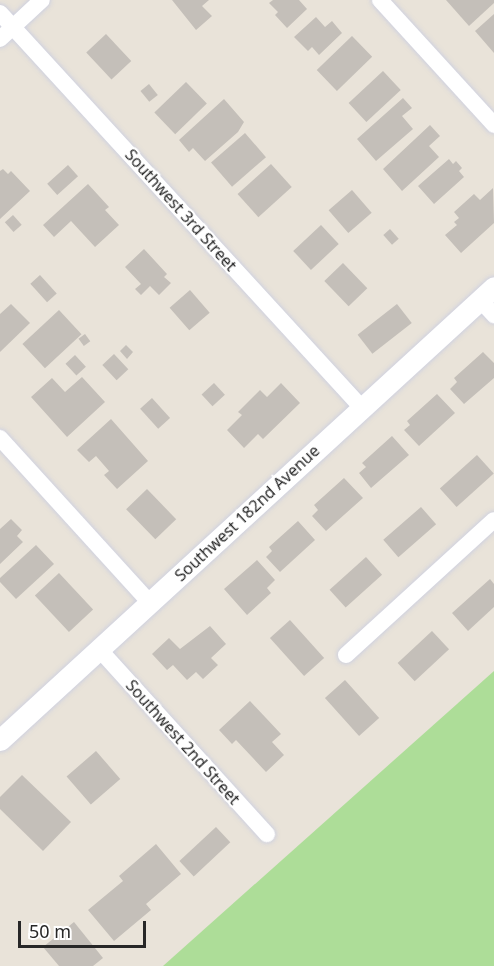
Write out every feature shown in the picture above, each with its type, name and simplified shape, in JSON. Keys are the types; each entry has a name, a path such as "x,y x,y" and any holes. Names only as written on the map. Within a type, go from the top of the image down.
{"street":[{"path":"0,39 42,0"},
{"path":"380,0 494,125"},
{"name":"Southwest 3rd Street","path":"0,13 362,408"},
{"name":"Southwest 182nd Avenue","path":"0,740 362,408 489,300"},
{"path":"0,438 150,603"},
{"path":"346,655 494,520"},
{"name":"Southwest 2nd Street","path":"99,649 267,834"}],"green space":[{"path":"494,671 494,966 163,966"}],"building":[{"path":"172,0 209,0 202,6 212,16 196,30"},
{"path":"273,0 299,0 307,9 287,28 275,15 278,12 269,3"},
{"path":"446,0 494,0 494,3 469,26"},
{"path":"494,14 494,53 475,31"},
{"path":"316,17 325,27 332,21 342,33 319,55 312,47 308,51 294,37"},
{"path":"106,34 131,61 111,79 86,52"},
{"path":"352,36 372,57 337,91 317,70"},
{"path":"383,71 401,90 366,122 349,103"},
{"path":"186,82 207,104 175,134 154,113"},
{"path":"149,84 158,95 149,102 140,91"},
{"path":"403,98 412,108 402,116 413,129 376,161 357,139"},
{"path":"224,99 244,122 238,132 205,161 193,148 189,152 179,140"},
{"path":"430,125 440,136 429,146 439,157 402,191 383,169"},
{"path":"245,133 266,157 232,187 211,163"},
{"path":"449,159 453,164 456,161 462,168 459,171 464,177 434,204 418,186"},
{"path":"271,164 292,187 258,217 238,194"},
{"path":"68,165 78,176 57,195 47,184"},
{"path":"3,169 8,174 11,171 30,191 0,219 0,171"},
{"path":"88,184 109,207 105,210 119,225 95,247 71,221 54,237 43,225"},
{"path":"493,188 494,223 461,253 445,235 457,225 454,222 459,218 454,212 474,194 480,200"},
{"path":"352,190 372,213 348,233 329,210"},
{"path":"13,215 22,225 14,232 5,222"},
{"path":"321,225 339,244 311,270 293,251"},
{"path":"390,229 399,239 392,245 383,235"},
{"path":"144,249 167,274 164,277 171,283 159,295 150,286 141,295 135,289 141,284 125,267"},
{"path":"343,263 367,288 349,306 324,281"},
{"path":"40,275 57,294 47,302 30,284"},
{"path":"190,290 210,313 189,330 170,308"},
{"path":"11,304 30,323 0,352 0,314"},
{"path":"397,304 412,323 372,354 358,335"},
{"path":"59,310 82,334 45,368 22,344"},
{"path":"85,334 90,341 84,346 79,339"},
{"path":"126,345 133,352 127,359 120,351"},
{"path":"483,352 494,363 494,378 464,404 450,389 457,382 454,378"},
{"path":"114,354 128,369 117,380 102,365"},
{"path":"75,355 86,367 76,376 65,364"},
{"path":"82,377 105,402 67,437 31,397 52,378 65,392"},
{"path":"214,383 225,395 212,406 202,395"},
{"path":"281,383 300,403 263,439 258,434 244,448 227,430 242,415 238,412 260,390 267,397"},
{"path":"437,394 455,413 419,446 404,430 410,425 407,421"},
{"path":"152,398 170,418 158,429 140,409"},
{"path":"111,419 148,461 117,489 104,475 109,471 96,456 89,462 77,450"},
{"path":"392,436 409,455 371,488 359,473 366,467 362,463"},
{"path":"477,455 494,474 457,507 440,488"},
{"path":"344,478 363,498 326,531 312,516 318,510 314,505"},
{"path":"147,489 176,519 155,539 126,509"},
{"path":"421,507 436,524 398,557 383,540"},
{"path":"11,519 22,530 17,536 23,542 0,564 0,529"},
{"path":"298,521 315,540 280,572 266,557 272,551 269,547"},
{"path":"36,545 54,564 16,599 0,582 0,578"},
{"path":"366,557 382,575 346,608 330,590"},
{"path":"257,560 275,580 267,588 271,593 247,615 224,589"},
{"path":"59,573 93,610 69,632 35,596"},
{"path":"490,579 494,584 494,607 468,631 452,613"},
{"path":"290,620 324,658 304,676 270,638"},
{"path":"210,626 226,644 211,658 218,665 203,679 196,672 187,680 173,665 167,670 152,654 169,638 180,649"},
{"path":"432,631 449,649 415,681 398,663"},
{"path":"345,680 379,718 359,736 325,698"},
{"path":"250,701 281,734 272,742 284,755 266,772 236,740 232,744 219,730"},
{"path":"96,751 120,779 91,805 67,777"},
{"path":"22,775 71,822 43,851 0,809 0,797"},
{"path":"216,827 230,842 194,876 179,861"},
{"path":"156,844 181,874 146,904 151,910 114,941 88,910 123,881 119,876"},
{"path":"74,922 103,958 93,966 59,966 43,947"}]}
